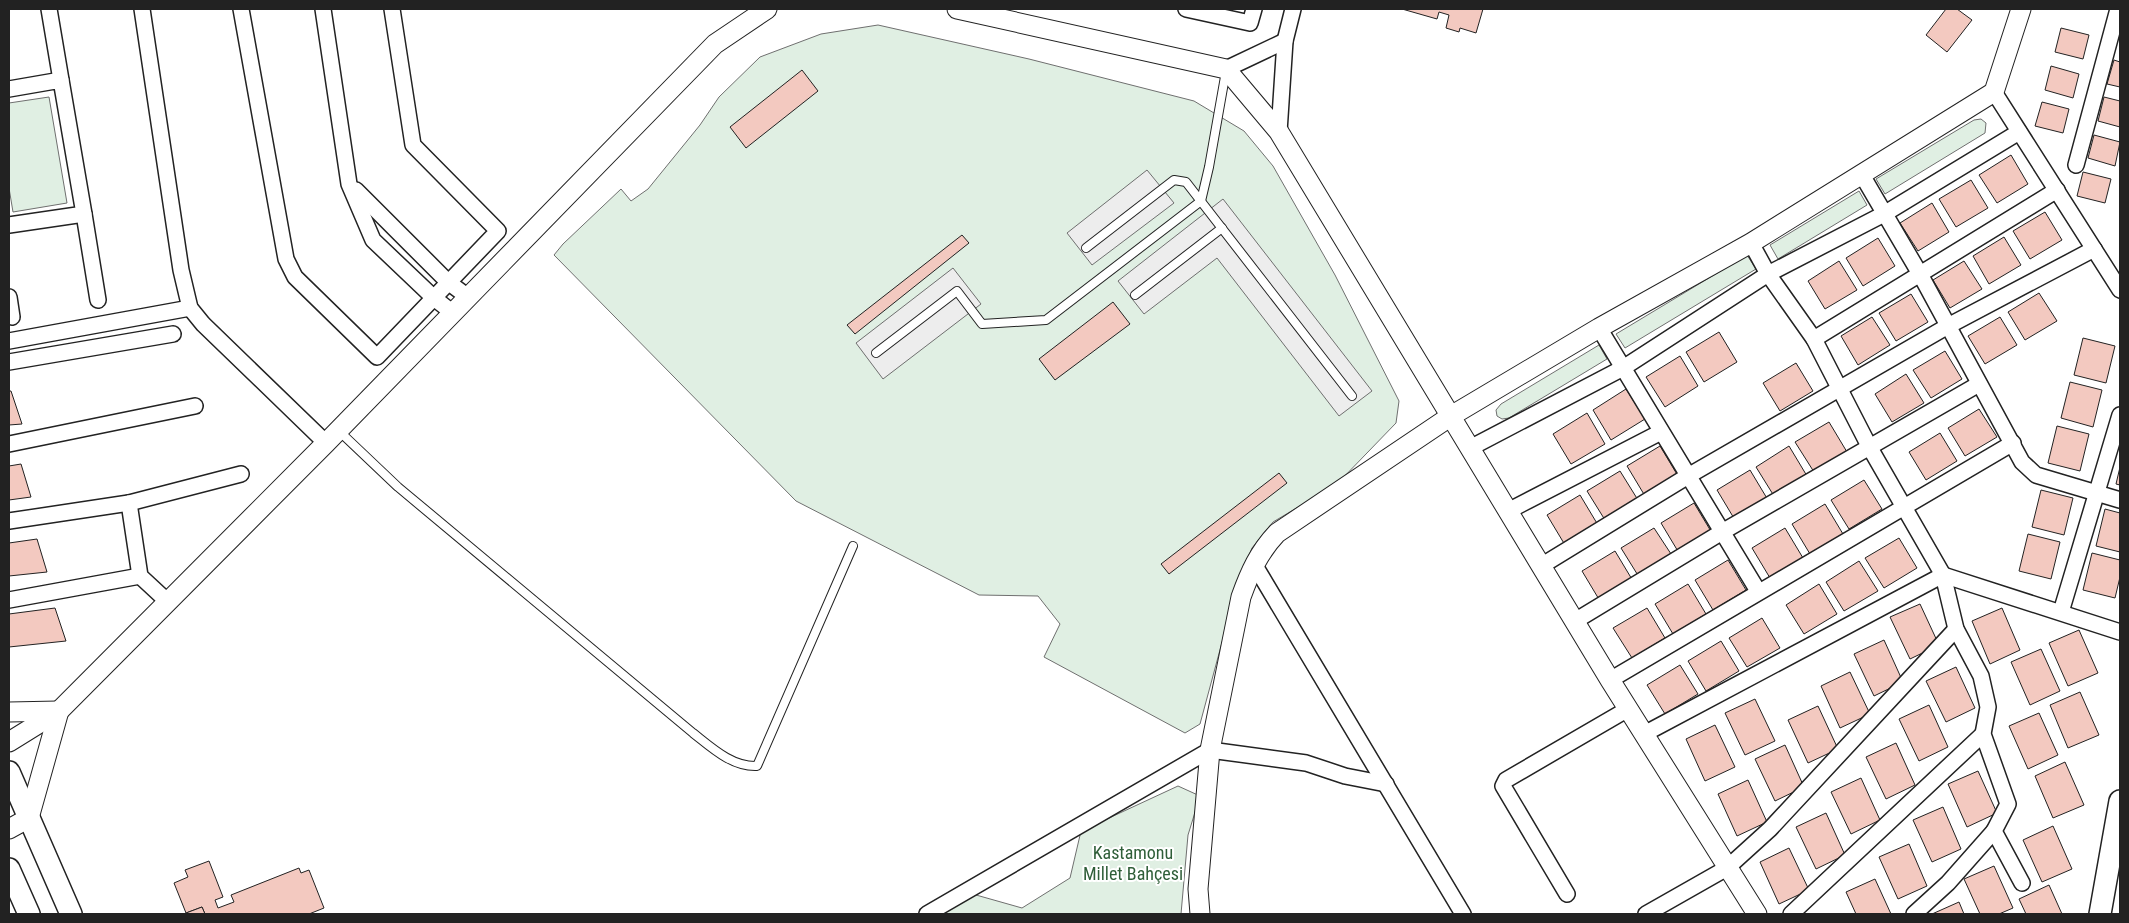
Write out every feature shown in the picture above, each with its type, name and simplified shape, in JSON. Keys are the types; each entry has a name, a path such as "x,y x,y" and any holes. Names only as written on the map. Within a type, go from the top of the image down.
{"main road":[{"path":"9,772 72,914"},
{"path":"2100,914 2120,800"},
{"path":"9,869 29,914"}],"street":[{"path":"49,9 98,300"},
{"path":"142,9 181,270 190,308 220,341 332,436"},
{"path":"244,9 286,259 295,277 377,357 498,230 413,145 392,9"},
{"path":"323,9 350,184 373,240 452,313"},
{"path":"9,742 59,711 332,436 715,44 767,9"},
{"path":"957,9 981,11 1226,69 1279,132 1610,680 1726,868 1757,914"},
{"path":"1188,9 1250,23 1254,9"},
{"path":"1279,132 1285,41 1293,9"},
{"path":"1200,914 1198,889 1210,750 1241,597 1254,564 1263,548 1277,533 1450,416 1599,328 1751,243 1994,92 2021,9"},
{"path":"2076,165 2118,9"},
{"path":"1226,69 1285,41"},
{"path":"9,89 61,80"},
{"path":"1994,92 2120,290"},
{"path":"1470,448 1623,368 1768,274 1884,214 2019,132"},
{"path":"1862,175 1920,274 2022,462 2036,475 2120,500"},
{"path":"350,184 448,282 468,297"},
{"path":"1814,339 2057,190"},
{"path":"9,225 84,214"},
{"path":"1751,243 1768,274 1814,339 1870,448 1943,575 1956,629 1981,676 1988,707 1983,734 2008,804 1994,831 1948,884 1914,914"},
{"path":"398,264 413,247"},
{"path":"1541,566 1688,476 1948,326 2094,249"},
{"path":"9,298 12,317"},
{"path":"9,341 190,308"},
{"path":"1599,328 1758,591"},
{"path":"9,362 173,334"},
{"path":"1575,621 1722,532 1979,384"},
{"path":"9,444 195,406"},
{"path":"2061,612 2120,415"},
{"path":"1508,511 1661,432"},
{"path":"1610,680 1758,591 2013,443"},
{"path":"9,521 130,503 241,474"},
{"path":"130,503 140,576 168,602"},
{"path":"1254,564 1464,914"},
{"path":"1644,734 1943,575 2120,632"},
{"path":"9,600 140,576"},
{"path":"1646,914 1726,868 1770,828 1956,629"},
{"path":"1567,894 1503,786 1506,780 1628,709"},
{"path":"9,712 59,711"},
{"path":"9,829 29,818 59,711"},
{"path":"1791,914 1983,734"},
{"path":"927,914 1210,750 1306,763 1345,776 1386,784"},
{"path":"1994,831 2022,883"}],"lane":[{"path":"876,354 957,291 982,324 1046,320 1201,201 1209,167 1226,69"},
{"path":"1086,248 1174,180 1186,182 1352,396"},
{"path":"1135,295 1222,228"},
{"path":"332,436 398,487 693,733 723,756 745,767 757,766 853,546"}],"green space":[{"path":"878,25 1029,59 1194,101 1244,131 1273,166 1335,275 1399,401 1396,423 1337,484 1273,522 1252,548 1238,583 1200,724 1185,733 1044,657 1060,624 1038,596 979,595 796,501 554,255 563,244 621,189 631,201 648,189 700,125 719,97 760,57 821,34"},
{"path":"49,97 67,203 13,212 9,188 9,103"},
{"path":"1981,119 1986,123 1985,133 1885,194 1876,179 1974,120"},
{"path":"1859,191 1867,205 1778,259 1770,245"},
{"path":"1747,255 1756,269 1625,348 1616,334"},
{"path":"1599,345 1607,359 1509,418 1502,419 1497,416 1496,410 1501,404"},
{"name":"Kastamonu Millet Bahçesi","path":"1178,786 1200,796 1188,835 1181,914 933,914 969,893 1022,908 1070,878 1081,831"}],"shaded area":[{"path":"1147,170 1174,203 1092,265 1067,233"},
{"path":"1223,199 1372,391 1339,416 1217,258 1144,314 1118,281"},
{"path":"953,268 981,304 883,379 856,343"}],"building":[{"path":"1402,9 1483,9 1476,33 1460,28 1459,32 1446,28 1449,15 1439,12 1437,19"},
{"path":"1946,9 1957,9 1972,20 1947,52 1926,35"},
{"path":"2061,28 2089,35 2083,59 2055,52"},
{"path":"2114,60 2120,62 2120,87 2107,84"},
{"path":"2051,66 2079,74 2073,98 2045,90"},
{"path":"802,70 818,91 746,148 730,127"},
{"path":"2104,97 2120,101 2120,127 2098,121"},
{"path":"2042,102 2069,109 2063,133 2035,126"},
{"path":"2094,135 2120,142 2115,166 2088,158"},
{"path":"2011,155 2028,184 1997,203 1979,175"},
{"path":"2083,172 2111,179 2105,203 2077,196"},
{"path":"1971,180 1988,208 1956,227 1939,199"},
{"path":"1932,203 1949,232 1918,251 1900,223"},
{"path":"2045,212 2062,240 2030,259 2013,231"},
{"path":"962,235 969,243 855,334 847,325"},
{"path":"2004,237 2021,265 1989,284 1973,256"},
{"path":"1878,238 1895,266 1863,286 1846,258"},
{"path":"1839,261 1857,290 1825,309 1808,281"},
{"path":"1964,261 1982,289 1950,308 1933,280"},
{"path":"2039,293 2057,321 2025,340 2008,312"},
{"path":"1911,294 1928,322 1896,341 1879,313"},
{"path":"1113,302 1130,324 1055,380 1039,359"},
{"path":"1872,317 1890,345 1858,365 1841,336"},
{"path":"2000,317 2017,345 1985,364 1968,336"},
{"path":"1719,332 1737,362 1704,382 1686,352"},
{"path":"2083,338 2115,346 2106,383 2074,375"},
{"path":"1945,351 1962,379 1931,398 1913,370"},
{"path":"1680,356 1698,386 1665,407 1646,377"},
{"path":"1796,363 1813,391 1780,411 1763,383"},
{"path":"1906,374 1924,403 1892,422 1875,394"},
{"path":"2070,382 2102,390 2093,427 2061,418"},
{"path":"1626,389 1645,419 1611,440 1593,410"},
{"path":"9,391 11,391 22,424 9,425"},
{"path":"1979,409 1997,437 1965,456 1948,428"},
{"path":"1587,413 1605,444 1571,464 1553,434"},
{"path":"1829,422 1847,452 1814,472 1795,442"},
{"path":"2057,426 2089,434 2080,471 2048,463"},
{"path":"1940,433 1957,461 1926,480 1909,452"},
{"path":"1660,446 1678,476 1645,496 1627,466"},
{"path":"1789,446 1807,476 1774,496 1756,467"},
{"path":"21,464 31,497 9,500 9,466"},
{"path":"2120,467 2120,485 2116,484"},
{"path":"1750,470 1768,500 1735,520 1717,490"},
{"path":"1620,471 1638,500 1605,520 1587,491"},
{"path":"1279,473 1287,483 1169,574 1161,564"},
{"path":"1864,480 1882,509 1849,529 1831,500"},
{"path":"2041,490 2073,498 2064,535 2032,527"},
{"path":"1580,495 1598,525 1565,545 1547,515"},
{"path":"1694,503 1712,533 1679,553 1661,523"},
{"path":"1825,504 1843,534 1810,554 1792,524"},
{"path":"2105,509 2120,513 2120,552 2096,546"},
{"path":"1654,528 1673,557 1639,577 1621,548"},
{"path":"1785,528 1803,558 1770,578 1752,548"},
{"path":"2028,534 2060,542 2051,579 2019,571"},
{"path":"1899,538 1917,568 1884,588 1865,558"},
{"path":"37,539 47,572 9,576 9,543"},
{"path":"1615,551 1633,581 1600,601 1582,571"},
{"path":"2092,553 2120,560 2120,577 2115,598 2083,590"},
{"path":"1728,560 1746,590 1713,610 1695,580"},
{"path":"1859,561 1878,591 1844,611 1826,582"},
{"path":"1688,584 1706,614 1673,634 1655,604"},
{"path":"1819,584 1837,614 1804,634 1786,605"},
{"path":"1920,604 1939,645 1910,659 1890,617"},
{"path":"55,608 66,641 9,647 9,614"},
{"path":"1647,608 1665,638 1632,658 1613,628"},
{"path":"2002,608 2020,650 1990,664 1972,621"},
{"path":"1762,618 1780,648 1747,667 1729,638"},
{"path":"2079,630 2098,673 2068,686 2049,643"},
{"path":"1884,640 1903,682 1874,696 1854,654"},
{"path":"1721,641 1739,671 1706,691 1688,661"},
{"path":"2041,649 2060,691 2030,705 2011,662"},
{"path":"1680,665 1698,694 1665,714 1647,685"},
{"path":"1956,667 1975,708 1946,722 1926,681"},
{"path":"1850,672 1870,714 1840,728 1821,686"},
{"path":"2080,692 2099,735 2068,748 2050,705"},
{"path":"1755,699 1775,741 1745,755 1725,713"},
{"path":"1929,705 1948,747 1919,761 1899,719"},
{"path":"1818,706 1838,749 1808,763 1788,720"},
{"path":"2039,713 2058,755 2028,769 2009,726"},
{"path":"1715,725 1735,767 1705,781 1686,739"},
{"path":"1896,743 1915,785 1886,799 1866,757"},
{"path":"1785,745 1804,787 1775,801 1755,759"},
{"path":"2065,762 2084,805 2053,818 2035,776"},
{"path":"1978,771 1997,813 1967,827 1948,784"},
{"path":"1861,778 1880,820 1851,834 1831,792"},
{"path":"1748,780 1767,822 1737,836 1718,794"},
{"path":"1943,807 1961,849 1932,862 1913,820"},
{"path":"1826,813 1845,855 1816,869 1796,827"},
{"path":"2053,826 2072,869 2042,882 2023,840"},
{"path":"1909,844 1927,886 1898,899 1879,857"},
{"path":"1789,848 1809,890 1779,904 1760,862"},
{"path":"209,861 223,897 215,900 218,908 234,902 231,895 299,868 301,873 309,870 324,908 309,914 205,914 202,907 186,913 174,883 188,877 185,870"},
{"path":"1994,866 2013,908 1999,914 1980,914 1964,879"},
{"path":"1875,879 1891,914 1856,914 1846,892"},
{"path":"2049,885 2062,914 2026,914 2019,899"},
{"path":"1959,902 1964,914 1932,914"},
{"path":"202,907 205,914 184,914 186,913"}]}
